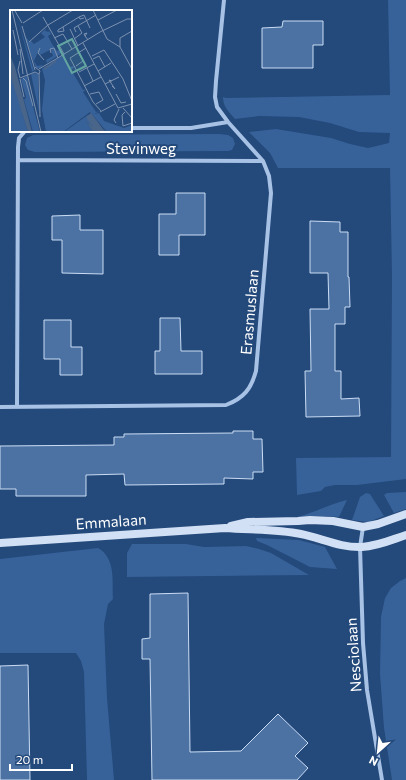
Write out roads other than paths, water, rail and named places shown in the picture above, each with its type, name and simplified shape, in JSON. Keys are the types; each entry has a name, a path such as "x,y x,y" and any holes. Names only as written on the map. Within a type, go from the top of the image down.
{"main road":[{"name":"Emmalaan","path":"225,528 248,522 310,520 333,521 363,527 378,524 406,514"},
{"name":"Emmalaan","path":"0,543 225,528 284,531 360,547 379,545 406,535"}],"street":[{"name":"Erasmuslaan","path":"0,407 226,405 236,402 252,385 256,371 271,193 269,176 263,161 228,122 217,107 215,97 216,81 224,0"},
{"name":"Stevinweg","path":"132,128 191,128 228,122"},
{"path":"17,407 18,160 19,138 25,132"},
{"name":"Stevinweg","path":"18,160 263,161"},
{"name":"Nesciolaan","path":"363,527 360,547 363,643 374,743 382,780"}]}
